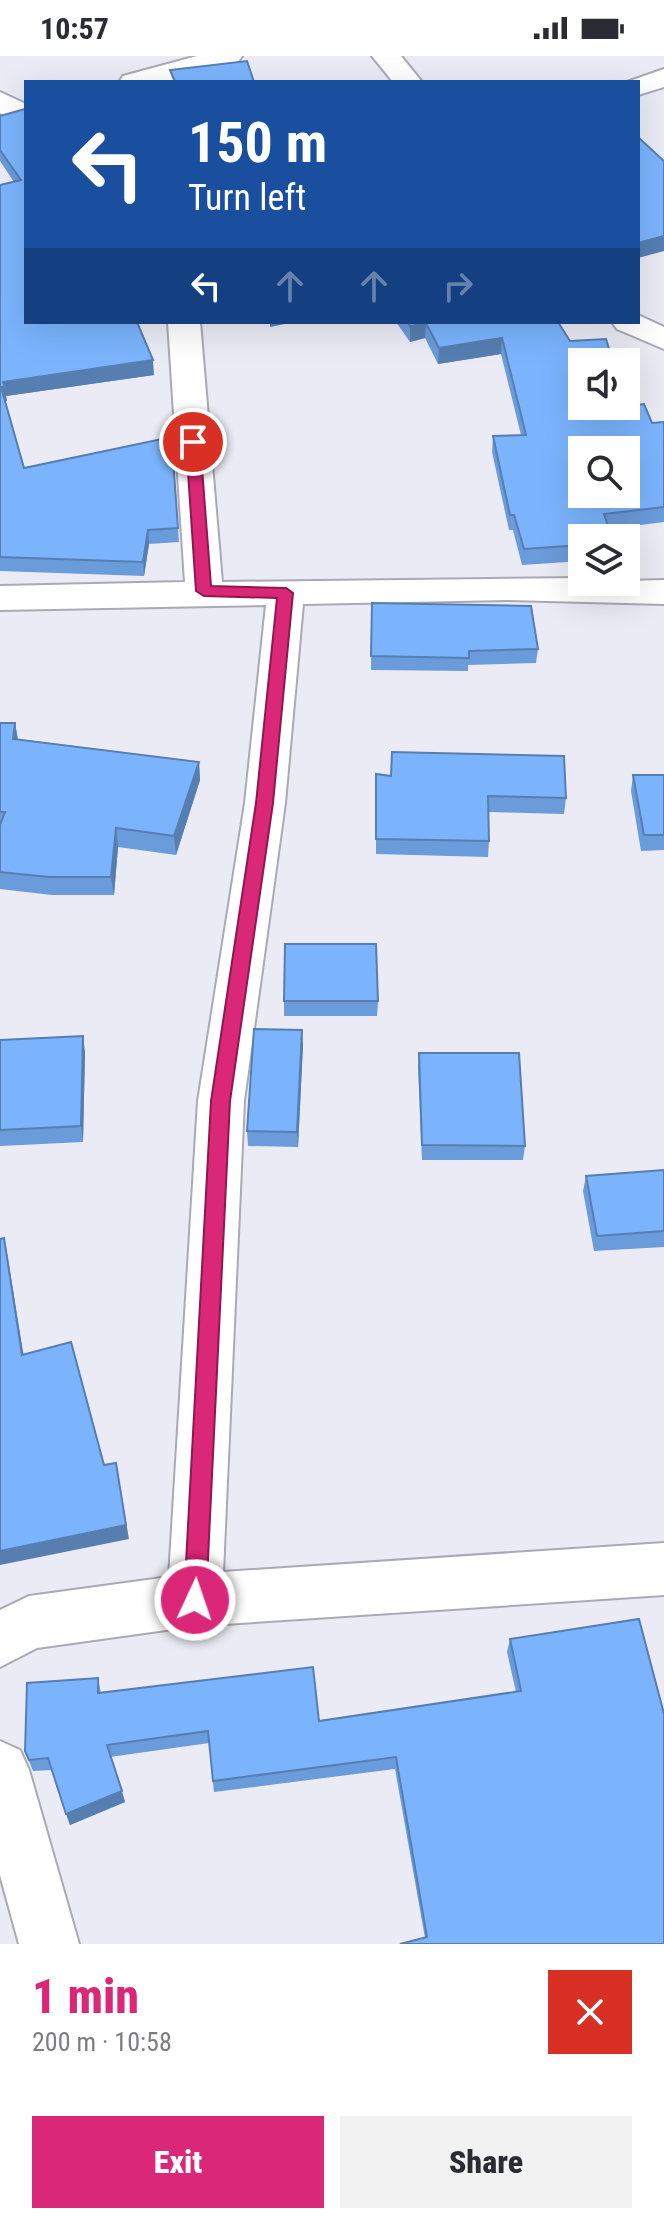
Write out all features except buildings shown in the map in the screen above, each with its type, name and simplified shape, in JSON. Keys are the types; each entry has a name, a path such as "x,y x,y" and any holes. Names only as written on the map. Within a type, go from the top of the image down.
{"street":[{"path":"140,80 228,56"},
{"path":"386,56 406,80"},
{"path":"640,86 664,77"},
{"path":"184,324 204,591"},
{"path":"632,324 664,339"},
{"path":"0,598 204,591 286,593 508,588 664,592"},
{"path":"195,1600 221,1101 265,803 286,593"},
{"path":"0,1640 29,1623 195,1600 664,1569"},
{"path":"0,1770 49,1944"}],"route":[{"path":"193,442 204,591 286,593 265,803 221,1101 195,1600"}]}
